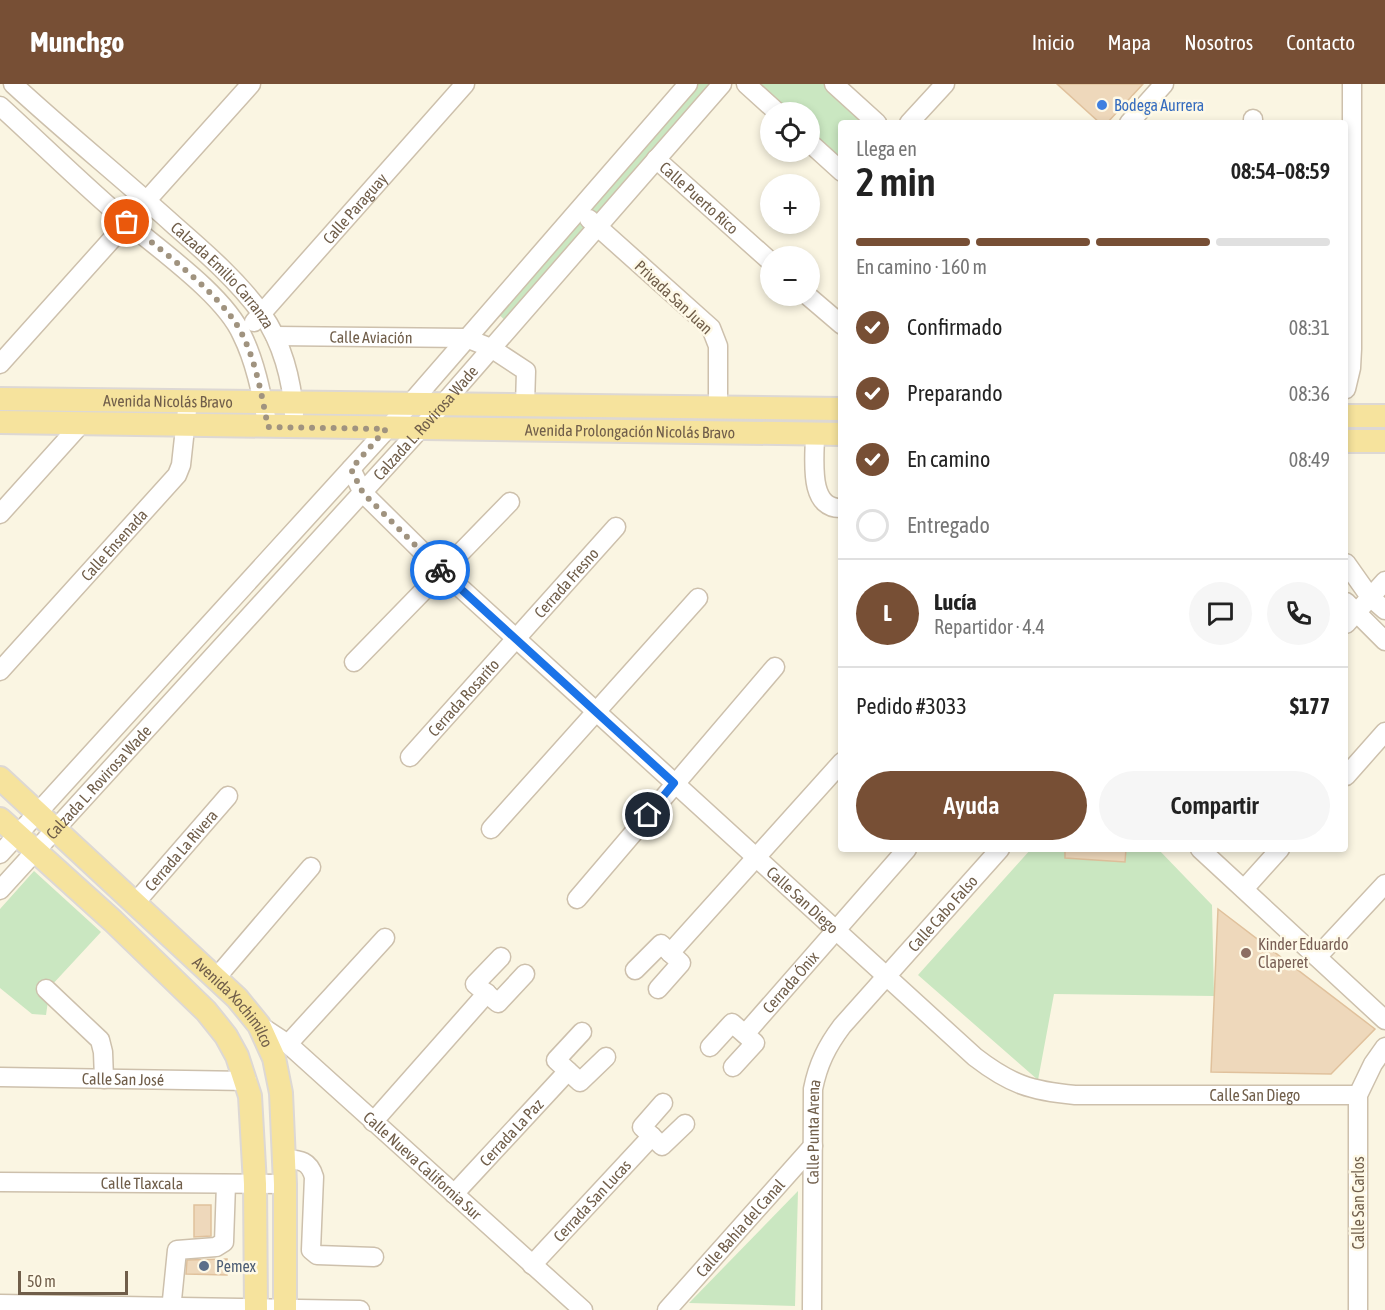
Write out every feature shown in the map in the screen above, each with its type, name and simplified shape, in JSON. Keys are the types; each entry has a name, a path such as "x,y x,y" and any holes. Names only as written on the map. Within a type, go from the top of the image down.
{"main road":[{"name":"Avenida Nicolás Bravo","path":"0,399 443,404"},
{"name":"Avenida Prolongación Nicolás Bravo","path":"443,404 838,409"},
{"path":"1348,416 1385,416"},
{"name":"Avenida Nicolás Bravo","path":"0,422 419,430"},
{"name":"Avenida Prolongación Nicolás Bravo","path":"419,430 838,434"},
{"path":"1348,441 1385,441"},
{"name":"Avenida Xochimilco","path":"0,778 237,998 259,1025 274,1058 279,1084 285,1184 285,1309"},
{"name":"Avenida Xochimilco","path":"0,819 113,921 206,1011 226,1036 247,1082 255,1184 256,1309"}],"street":[{"path":"0,364 251,84"},
{"name":"Calle Paraguay","path":"242,333 262,314 465,84"},
{"name":"Calzada L. Rovirosa Wade","path":"0,854 410,404 688,84"},
{"name":"Calzada L. Rovirosa Wade","path":"0,890 443,404 722,84"},
{"path":"746,84 766,102"},
{"path":"834,84 875,120"},
{"path":"912,120 945,84"},
{"path":"1137,120 1164,84"},
{"path":"1348,381 1352,349 1352,84"},
{"path":"3,114 24,88"},
{"name":"Calzada Emilio Carranza","path":"24,88 204,252 262,314 275,336 288,372 294,402 295,428"},
{"name":"Calzada Emilio Carranza","path":"3,114 192,278 228,315 242,333 263,402 268,427"},
{"path":"820,152 838,168"},
{"name":"Calle Puerto Rico","path":"656,159 760,252"},
{"name":"Privada San Juan","path":"578,210 711,328 716,336 718,407"},
{"path":"820,306 838,322"},
{"name":"Calle Aviación","path":"275,336 466,338"},
{"path":"466,338 491,348 526,371 525,405"},
{"name":"Calle Ensenada","path":"0,670 167,488 181,465 188,401"},
{"path":"0,514 81,424"},
{"path":"814,434 816,485 819,496 825,504 838,508"},
{"name":"Calle San Diego","path":"351,469 363,493 442,571 975,1057 1001,1077 1041,1092 1087,1095 1358,1095"},
{"path":"354,662 510,502"},
{"name":"Cerrada Fresno","path":"517,640 616,527"},
{"path":"1348,566 1370,597 1385,610"},
{"path":"1385,581 1370,597 1349,613 1385,641"},
{"path":"491,829 698,598"},
{"name":"Cerrada Rosarito","path":"410,757 517,640"},
{"path":"577,899 674,783 775,668"},
{"path":"1348,774 1385,732"},
{"path":"635,970 670,953 838,766"},
{"name":"Cerrada La Rivera","path":"135,903 228,796"},
{"name":"Cerrada Ónix","path":"745,1034 904,852"},
{"name":"Calle Cabo Falso","path":"888,977 997,852"},
{"path":"1203,852 1385,1020"},
{"path":"1244,890 1277,852"},
{"path":"216,978 311,867"},
{"path":"1317,957 1385,884"},
{"path":"288,1044 385,938"},
{"path":"658,990 670,953"},
{"path":"501,957 475,984 498,1003 525,974"},
{"name":"Calle Punta Arena","path":"812,1310 813,1089 819,1064 842,1026 888,977"},
{"path":"46,989 100,1040 104,1052 104,1079"},
{"path":"373,1122 487,993"},
{"path":"710,1047 732,1023 745,1034 755,1043 733,1067"},
{"name":"Calle Nueva California Sur","path":"259,1025 288,1044 583,1310"},
{"path":"568,1071 582,1032"},
{"path":"1358,1095 1385,1047"},
{"path":"568,1071 606,1057"},
{"name":"Cerrada La Paz","path":"454,1194 568,1071"},
{"name":"Calle San José","path":"0,1077 247,1082"},
{"name":"Calle San Carlos","path":"1358,1095 1358,1310"},
{"path":"663,1103 642,1127 662,1146 685,1124"},
{"name":"Cerrada San Lucas","path":"532,1265 652,1136"},
{"name":"Calle Bahía del Canal","path":"667,1310 813,1146"},
{"path":"284,1158 303,1161 311,1166 315,1202 310,1240 312,1250 317,1255 374,1257"},
{"name":"Calle Tlaxcala","path":"0,1182 285,1184"},
{"path":"171,1308 177,1250 216,1247 224,1242 226,1184"},
{"path":"0,1304 360,1310"}],"green space":[{"path":"689,84 720,84 596,225 579,210"},
{"path":"746,84 834,84 874,120 838,120 838,169 820,152 820,102 766,102"},
{"path":"578,211 596,226 510,325 493,309"},
{"path":"1028,852 1161,852 1212,905 1214,996 1054,994 1038,1080 918,975"},
{"path":"34,871 101,932 50,987 46,1015 32,1014 0,988 0,909"},
{"path":"798,1191 795,1306 689,1303"}],"building":[{"name":"Bodega Aurrera","path":"1057,84 1143,84 1110,120 1097,120"},
{"path":"1065,852 1126,852 1125,862 1065,858"},
{"name":"Kinder Eduardo Claperet","path":"1218,909 1375,1029 1331,1074 1211,1072"},
{"path":"194,1205 211,1205 211,1236 194,1237"},
{"name":"Pemex","path":"227,1259 227,1275 186,1274 187,1260"}],"way so far":[{"path":"127,222 184,270 217,302 242,333 256,375 268,427 386,429 351,469 363,493 440,570"}],"place":[{"name":"Bodega Aurrera","path":"1102,105"},
{"name":"Kinder Eduardo Claperet","path":"1246,953"},
{"name":"Pemex","path":"204,1266"}],"route":[{"path":"440,570 674,783 648,815"}]}
